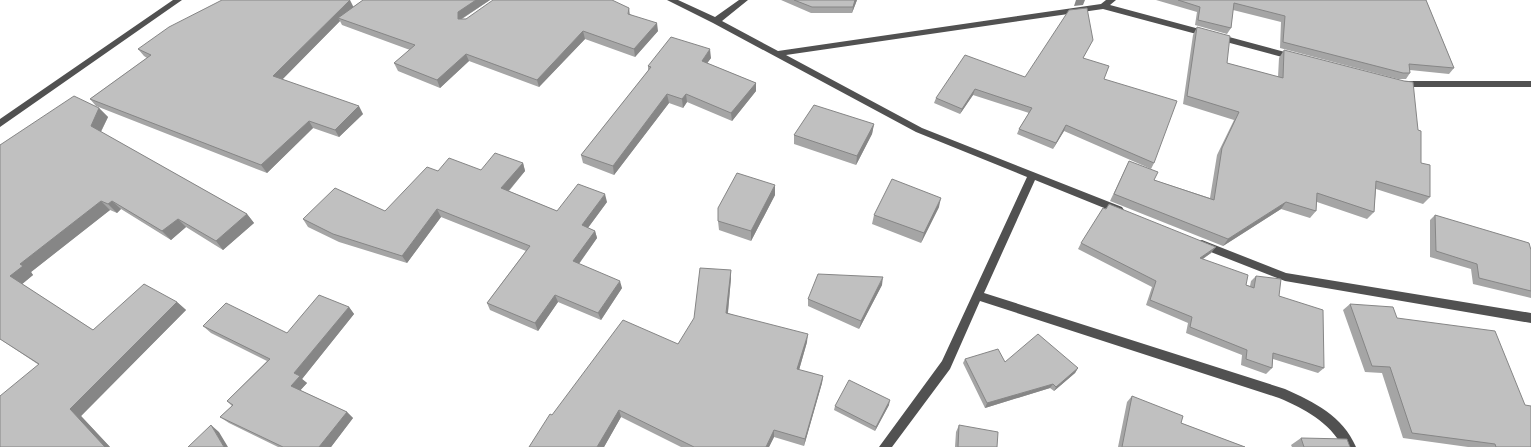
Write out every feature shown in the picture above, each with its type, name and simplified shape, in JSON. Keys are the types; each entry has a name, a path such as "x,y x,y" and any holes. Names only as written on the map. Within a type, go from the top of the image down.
{"street":[{"path":"0,124 178,0"},
{"path":"671,0 716,21 919,130 1131,215"},
{"path":"716,21 744,0"},
{"path":"1103,6 1112,0"},
{"path":"775,54 1103,6 1302,59"},
{"path":"1388,82 1398,84 1531,84"},
{"path":"886,447 946,365 1032,176"},
{"path":"1195,241 1285,277 1531,318"},
{"path":"978,296 1282,394 1317,409 1342,431 1350,447"}],"building":[{"path":"222,0 350,0 273,76 359,106 335,130 309,121 261,165 90,99 151,55 138,49 169,27"},
{"path":"363,0 476,0 458,12 458,19 466,19 493,0 612,0 629,8 628,14 657,23 634,49 583,31 537,80 466,54 437,80 394,63 415,45 338,18"},
{"path":"794,0 855,0 853,7 812,7"},
{"path":"1178,0 1426,0 1454,68 1409,64 1410,73 1403,73 1283,42 1285,16 1234,3 1231,28 1198,20 1200,7"},
{"path":"1087,8 1093,40 1083,58 1109,66 1104,79 1177,101 1154,163 1066,125 1056,143 1019,129 1032,108 975,89 962,109 936,98 965,55 1025,77 1069,10"},
{"path":"1197,27 1230,36 1227,63 1283,78 1284,50 1413,82 1418,130 1421,131 1421,163 1430,165 1430,197 1376,181 1374,212 1317,193 1316,211 1286,202 1228,239 1114,194 1129,161 1158,172 1154,180 1214,200 1222,148 1239,112 1187,96"},
{"path":"671,37 710,49 702,61 756,83 731,113 686,94 682,99 667,94 613,166 581,155 651,67 648,66"},
{"path":"74,96 99,108 91,126 247,214 216,241 178,219 162,231 112,201 108,204 101,201 20,264 23,266 10,276 93,330 144,284 177,302 70,409 105,447 0,447 0,396 39,364 0,339 0,145"},
{"path":"814,105 874,124 857,156 794,135"},
{"path":"495,153 523,163 501,188 557,211 578,184 605,194 582,225 595,231 573,261 620,281 598,313 555,295 535,323 487,303 530,246 437,209 402,256 333,234 303,219 335,188 385,211 427,167 438,171 449,158 481,170"},
{"path":"737,173 775,185 751,231 718,221 718,208"},
{"path":"892,179 941,198 924,233 874,215"},
{"path":"1109,204 1216,247 1200,258 1248,275 1246,285 1254,288 1256,276 1281,279 1279,296 1323,310 1324,368 1273,353 1272,368 1246,359 1247,350 1190,327 1192,317 1150,300 1156,281 1081,243 1103,208 1106,209"},
{"path":"1435,215 1529,243 1531,250 1531,291 1479,278 1477,264 1436,251"},
{"path":"700,268 731,270 726,313 808,334 797,369 823,376 805,439 774,430 766,447 694,447 619,410 597,447 529,447 550,414 552,415 623,320 678,344 694,318"},
{"path":"818,274 883,277 861,321 808,299"},
{"path":"319,295 349,307 294,373 300,376 291,386 347,412 319,447 283,447 220,417 233,405 227,401 270,359 203,326 226,303 287,333"},
{"path":"1350,304 1393,307 1397,318 1495,331 1525,405 1531,406 1531,447 1496,447 1495,444 1412,433 1390,367 1372,366"},
{"path":"1038,334 1078,368 1056,387 1053,384 987,403 965,359 998,349 1005,362"},
{"path":"849,380 890,400 876,427 835,406"},
{"path":"1132,396 1183,416 1181,423 1245,447 1122,447"},
{"path":"211,425 224,447 188,447"},
{"path":"959,425 998,432 997,447 958,447"},
{"path":"1301,438 1347,439 1350,447 1304,447"}]}
